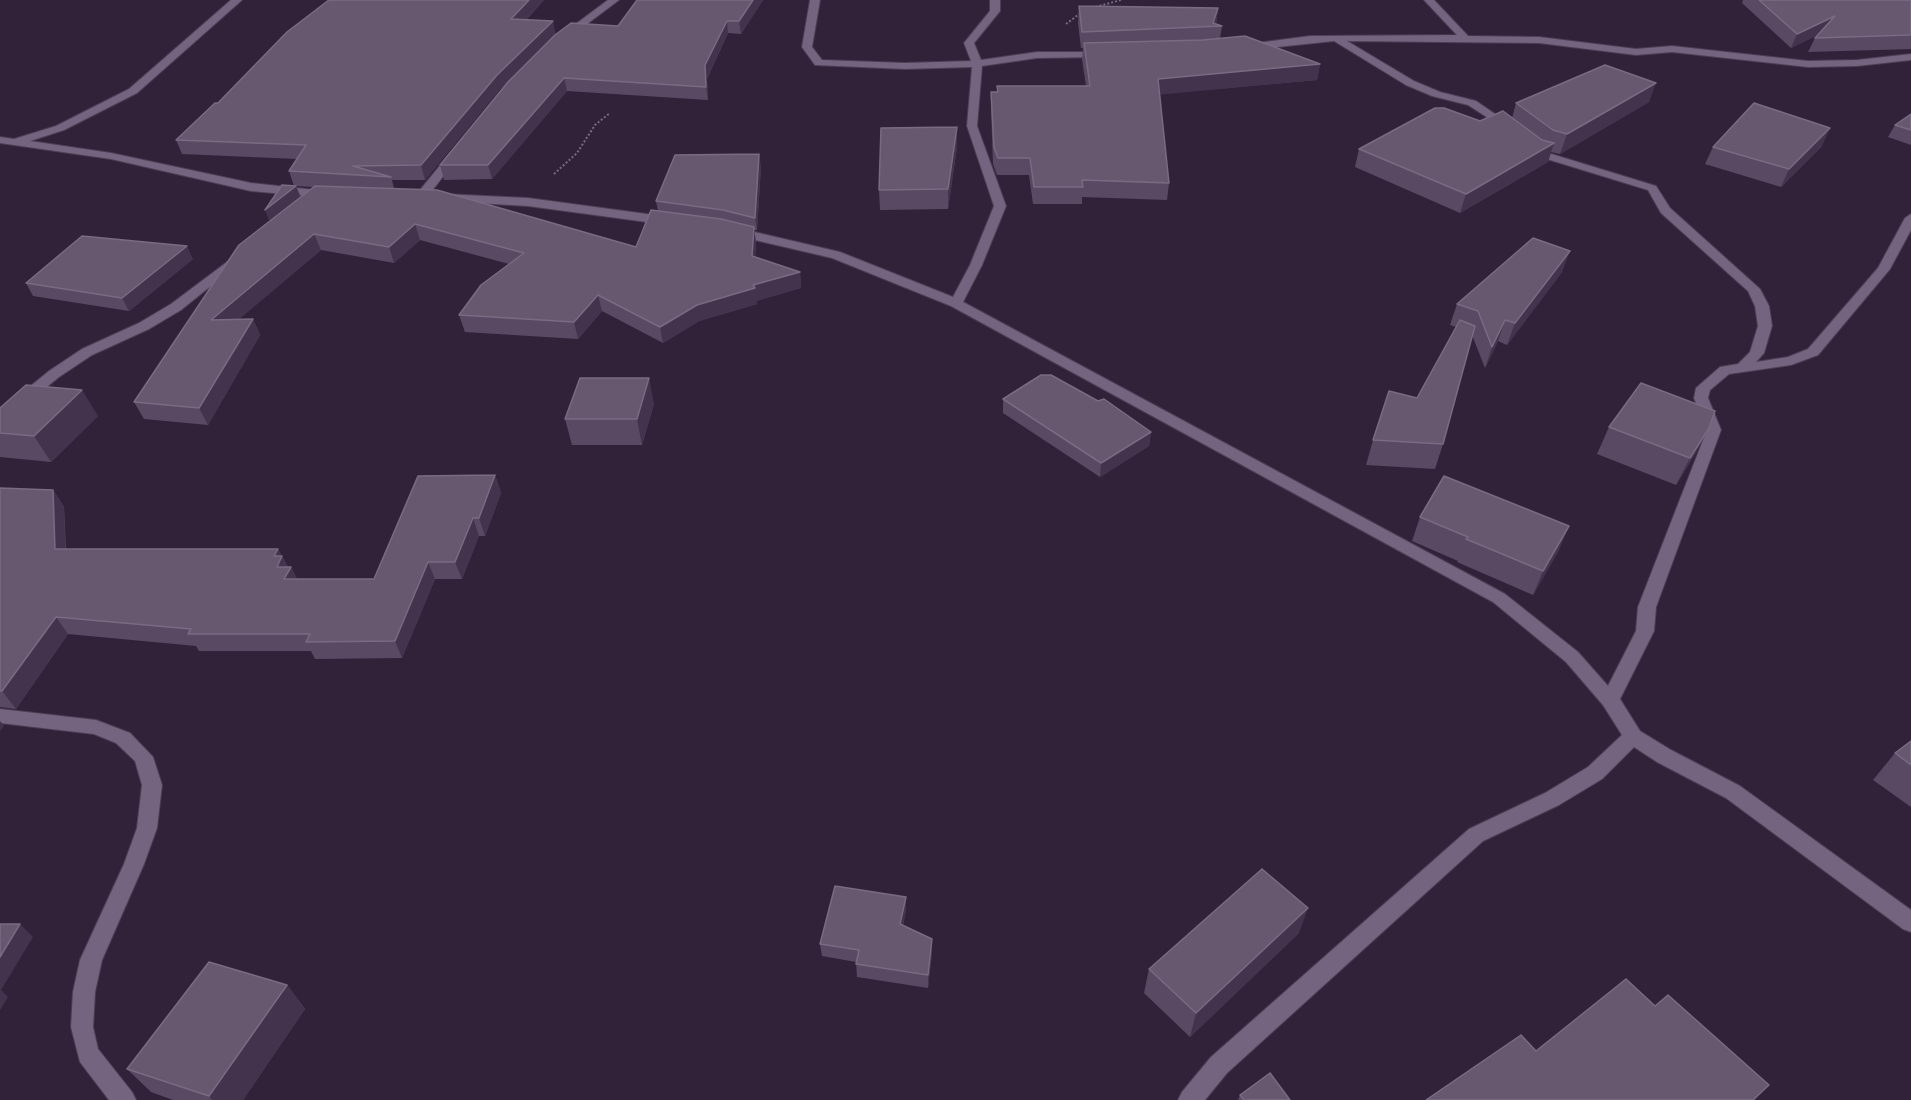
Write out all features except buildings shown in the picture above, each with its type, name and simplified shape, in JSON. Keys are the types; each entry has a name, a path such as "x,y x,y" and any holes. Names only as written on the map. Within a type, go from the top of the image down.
{"street":[{"path":"0,147 8,141 60,128 133,91 237,0"},
{"path":"553,44 614,0"},
{"path":"815,0 807,47 819,63 905,66 976,64 1037,55 1112,53"},
{"path":"956,303 976,265 1000,206 972,126 976,64 969,43 994,11 995,0"},
{"path":"1430,0 1466,39"},
{"path":"1334,38 1410,83 1436,94 1472,103 1541,154 1652,188 1665,210 1753,289 1762,306 1765,326 1757,353 1744,366"},
{"path":"1243,47 1334,38 1466,39 1557,42 1636,52 1672,49 1808,64 1857,63 1911,57"},
{"path":"8,141 111,156 215,181 340,196"},
{"path":"463,145 414,198 528,202 689,224"},
{"path":"299,210 318,195"},
{"path":"1610,700 1645,631 1647,607 1714,430 1701,398 1703,388 1725,370 1791,361 1813,351 1884,269 1911,218"},
{"path":"712,228 836,255 956,303 1499,598 1572,657 1610,700 1633,736 1664,756 1733,792 1911,922"},
{"path":"0,418 54,374 87,351 144,326 176,307 253,246"},
{"path":"0,716 96,727 123,738 143,757 152,785 147,828 134,864 92,960 84,992 82,1027 88,1054 124,1100"},
{"path":"1190,1100 1219,1065 1476,836 1552,800 1595,773 1633,736"}],"path":[{"path":"1037,55 1053,34 1078,13 1094,6 1121,0"},
{"path":"528,202 577,153 595,125 610,113"}]}
